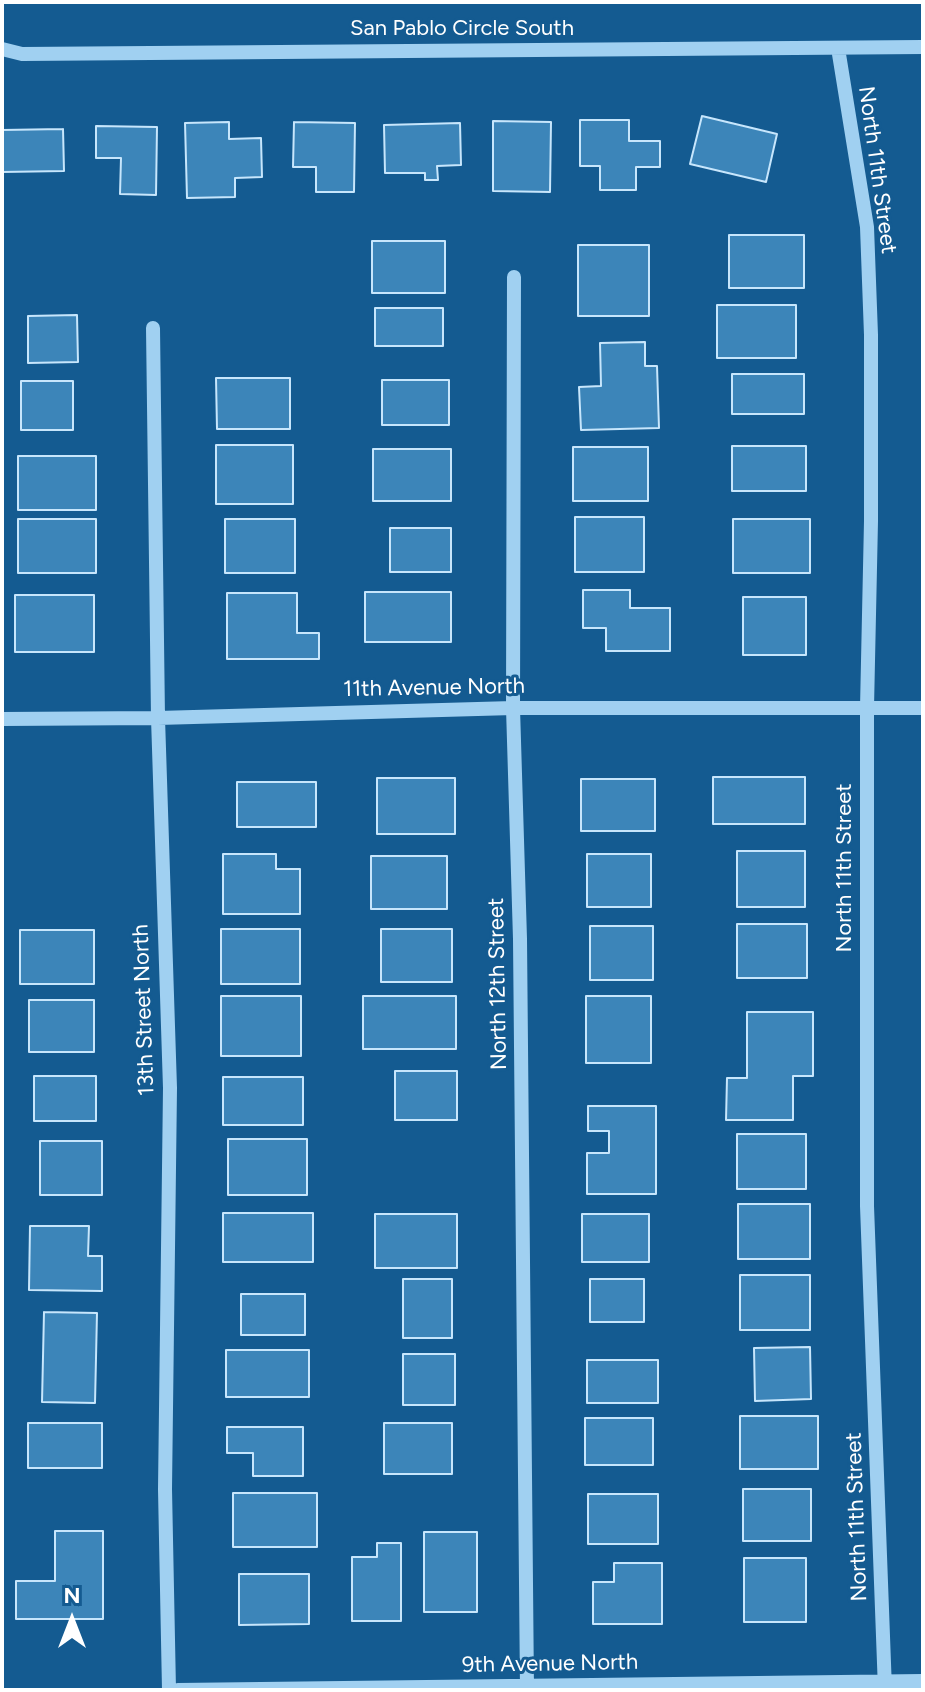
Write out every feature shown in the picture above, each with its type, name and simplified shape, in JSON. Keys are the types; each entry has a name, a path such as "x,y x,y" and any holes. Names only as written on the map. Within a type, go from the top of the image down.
{"street":[{"name":"San Pablo Circle South","path":"2,49 38,54 923,47"},
{"name":"North 11th Street","path":"838,48 867,227 871,335 867,1206 885,1686"},
{"name":"North 12th Street","path":"514,277 513,708 520,939 527,1688"},
{"name":"13th Street North","path":"153,328 158,718 170,1088 165,1489 169,1690"},
{"name":"11th Avenue North","path":"2,719 513,708 923,708"},
{"name":"9th Avenue North","path":"178,1690 885,1686 923,1681"}],"building":[{"path":"702,116 777,134 766,182 690,164"},
{"path":"580,120 629,120 629,141 660,141 660,167 636,167 636,190 600,190 600,166 580,166"},
{"path":"493,121 551,122 550,192 493,191"},
{"path":"229,122 229,139 261,138 262,177 235,178 235,197 187,198 185,123"},
{"path":"294,122 355,123 354,192 316,192 316,167 293,167"},
{"path":"460,123 461,165 437,166 438,180 425,180 425,173 385,173 384,125"},
{"path":"96,126 157,127 156,195 120,194 121,158 96,158"},
{"path":"63,129 64,171 2,172 2,130"},
{"path":"729,235 804,235 804,288 729,288"},
{"path":"372,241 445,241 445,293 372,293"},
{"path":"578,245 649,245 649,316 578,316"},
{"path":"717,305 796,305 796,358 717,358"},
{"path":"375,308 443,308 443,346 375,346"},
{"path":"77,315 78,362 28,363 28,316"},
{"path":"645,342 645,366 657,366 659,428 581,430 579,387 601,386 600,343"},
{"path":"732,374 804,374 804,414 732,414"},
{"path":"216,378 290,378 290,429 217,429"},
{"path":"382,380 449,380 449,425 382,425"},
{"path":"21,381 73,381 73,430 21,430"},
{"path":"216,445 293,445 293,504 216,504"},
{"path":"732,446 806,446 806,491 732,491"},
{"path":"573,447 648,447 648,501 573,501"},
{"path":"373,449 451,449 451,501 373,501"},
{"path":"18,456 96,456 96,510 18,510"},
{"path":"575,517 644,517 644,572 575,572"},
{"path":"18,519 96,519 96,573 18,573"},
{"path":"225,519 295,519 295,573 225,573"},
{"path":"733,519 810,519 810,573 733,573"},
{"path":"390,528 451,528 451,572 390,572"},
{"path":"583,590 630,590 630,608 670,608 670,651 606,651 606,628 583,628"},
{"path":"365,592 451,592 451,642 365,642"},
{"path":"227,593 297,593 297,633 319,633 319,659 227,659"},
{"path":"15,595 94,595 94,652 15,652"},
{"path":"743,597 806,597 806,655 743,655"},
{"path":"713,777 805,777 805,824 713,824"},
{"path":"377,778 455,778 455,834 377,834"},
{"path":"581,779 655,779 655,831 581,831"},
{"path":"237,782 316,782 316,827 237,827"},
{"path":"737,851 805,851 805,907 737,907"},
{"path":"223,854 276,854 276,869 300,869 300,914 223,914"},
{"path":"587,854 651,854 651,907 587,907"},
{"path":"371,856 447,856 447,909 371,909"},
{"path":"737,924 807,924 807,978 737,978"},
{"path":"590,926 653,926 653,980 590,980"},
{"path":"221,929 300,929 300,984 221,984"},
{"path":"381,929 452,929 452,982 381,982"},
{"path":"20,930 94,930 94,984 20,984"},
{"path":"221,996 301,996 301,1056 221,1056"},
{"path":"363,996 456,996 456,1049 363,1049"},
{"path":"586,996 651,996 651,1063 586,1063"},
{"path":"29,1000 94,1000 94,1052 29,1052"},
{"path":"747,1012 813,1012 813,1076 793,1076 793,1120 726,1120 727,1078 747,1078"},
{"path":"395,1071 457,1071 457,1120 395,1120"},
{"path":"34,1076 96,1076 96,1121 34,1121"},
{"path":"223,1077 303,1077 303,1125 223,1125"},
{"path":"588,1106 656,1106 656,1194 587,1194 587,1153 609,1153 609,1131 588,1131"},
{"path":"737,1134 806,1134 806,1189 737,1189"},
{"path":"228,1139 307,1139 307,1195 228,1195"},
{"path":"40,1141 102,1141 102,1195 40,1195"},
{"path":"738,1204 810,1204 810,1259 738,1259"},
{"path":"223,1213 313,1213 313,1262 223,1262"},
{"path":"375,1214 457,1214 457,1268 375,1268"},
{"path":"582,1214 649,1214 649,1262 582,1262"},
{"path":"30,1226 89,1226 88,1256 102,1256 102,1291 29,1290"},
{"path":"740,1275 810,1275 810,1330 740,1330"},
{"path":"403,1279 452,1279 452,1338 403,1338"},
{"path":"590,1279 644,1279 644,1322 590,1322"},
{"path":"241,1294 305,1294 305,1335 241,1335"},
{"path":"44,1312 97,1313 95,1403 42,1402"},
{"path":"810,1347 811,1399 755,1401 754,1348"},
{"path":"226,1350 309,1350 309,1397 226,1397"},
{"path":"403,1354 455,1354 455,1405 403,1405"},
{"path":"587,1360 658,1360 658,1403 587,1403"},
{"path":"740,1416 818,1416 818,1469 740,1469"},
{"path":"585,1418 653,1418 653,1465 585,1465"},
{"path":"28,1423 102,1423 102,1468 28,1468"},
{"path":"384,1423 452,1423 452,1474 384,1474"},
{"path":"227,1427 303,1427 303,1476 253,1476 253,1453 227,1453"},
{"path":"743,1489 811,1489 811,1541 743,1541"},
{"path":"233,1493 317,1493 317,1547 233,1547"},
{"path":"588,1494 658,1494 658,1544 588,1544"},
{"path":"55,1531 103,1531 103,1619 16,1619 16,1581 55,1581"},
{"path":"424,1532 477,1532 477,1612 424,1612"},
{"path":"377,1543 401,1543 401,1621 352,1621 352,1557 377,1557"},
{"path":"744,1558 806,1558 806,1622 744,1622"},
{"path":"614,1563 662,1563 662,1624 593,1624 593,1582 614,1582"},
{"path":"239,1574 309,1574 309,1624 239,1625"}]}
